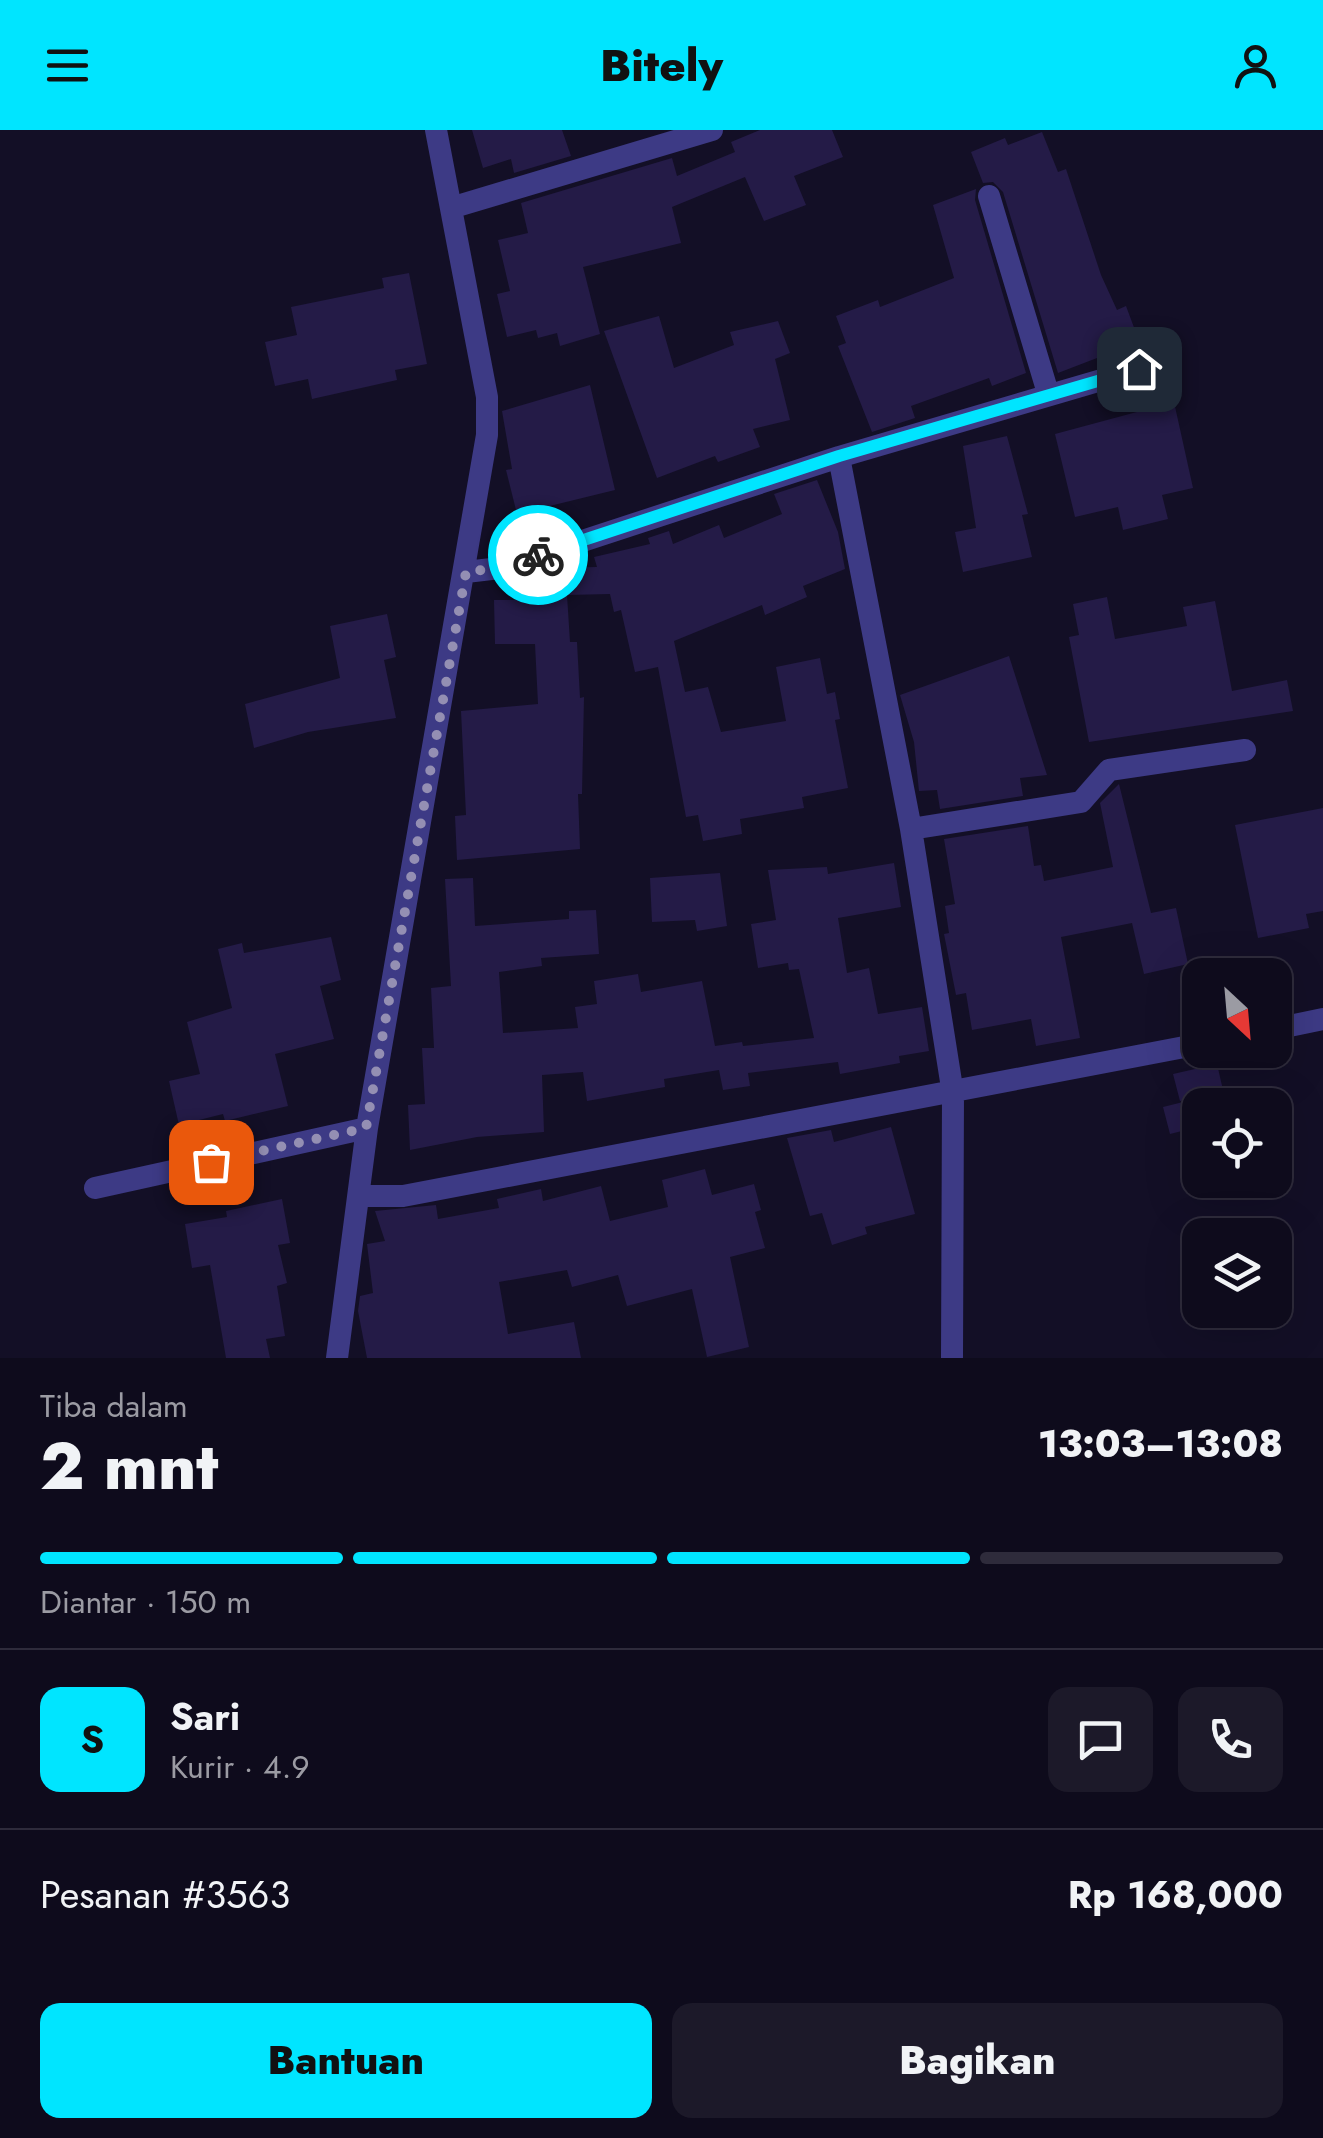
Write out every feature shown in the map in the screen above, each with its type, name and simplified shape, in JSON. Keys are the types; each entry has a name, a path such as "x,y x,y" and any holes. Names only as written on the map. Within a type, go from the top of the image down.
{"street":[{"path":"337,1358 361,1196 366,1128 484,455 487,397 454,207 436,130"},
{"path":"454,207 712,130"},
{"path":"989,196 1048,393"},
{"path":"466,572 500,568 839,456 1139,369"},
{"path":"839,456 911,829 953,1094 952,1358"},
{"path":"911,829 1081,802 1098,778 1109,770 1245,750"},
{"path":"1292,1025 1323,1019"},
{"path":"361,1196 404,1196 1182,1048"},
{"path":"95,1188 366,1128"}],"building":[{"path":"472,130 562,130 571,156 514,173 511,159 483,168"},
{"path":"760,130 832,130 843,157 794,176 806,205 764,221 745,177 672,207 681,243 583,267 600,334 560,346 557,333 538,338 536,330 507,337 497,294 510,291 498,240 528,233 521,203 672,158 677,176 735,152 731,142"},
{"path":"1042,132 1058,172 1066,169 1101,275 1117,310 1126,306 1142,349 1100,365 1097,358 1058,373 1003,192 993,182 983,183 971,152 1005,138 1008,145"},
{"path":"976,189 975,200 1026,373 992,386 989,378 911,406 915,418 872,432 838,346 846,343 836,316 878,300 880,307 954,278 933,205"},
{"path":"409,273 427,364 395,370 397,380 312,399 308,379 275,386 265,342 297,335 291,307 384,288 382,278"},
{"path":"659,316 674,368 734,345 730,332 778,321 790,353 775,359 790,420 753,429 760,447 718,462 715,456 657,478 604,331"},
{"path":"590,385 615,490 517,514 506,470 512,469 502,411"},
{"path":"1174,402 1193,488 1162,495 1168,519 1123,530 1118,507 1075,517 1055,434"},
{"path":"1007,436 1028,514 1022,515 1032,557 963,572 955,532 976,528 963,446"},
{"path":"817,480 838,532 845,569 803,586 807,597 765,615 762,605 674,641 685,692 708,687 721,732 786,721 776,667 820,658 827,694 835,692 840,719 835,720 848,788 802,797 804,808 740,819 742,834 703,841 698,815 686,817 658,667 635,672 621,610 614,612 610,594 567,595 570,642 577,642 580,698 584,697 582,794 578,794 580,849 457,860 455,816 466,815 461,711 538,704 535,644 495,644 494,600 527,600 527,575 547,568 597,567 594,557 650,544 648,538 669,531 673,544 719,525 724,538 782,514 774,494"},
{"path":"1107,597 1115,639 1187,626 1183,607 1215,601 1232,691 1287,680 1293,711 1089,742 1069,637 1079,635 1073,604"},
{"path":"387,614 396,657 384,660 396,718 308,732 254,748 245,704 340,678 330,626"},
{"path":"1009,656 1047,775 1020,778 1023,796 940,809 937,790 919,791 914,742 900,695"},
{"path":"1119,784 1151,913 1176,908 1187,958 1182,958 1182,965 1144,974 1132,923 1061,937 1080,1038 1036,1046 1031,1019 972,1030 966,993 956,995 944,934 949,933 945,906 955,904 944,839 1028,826 1034,866 1041,865 1044,881 1113,867 1100,803"},
{"path":"1323,808 1323,911 1306,914 1309,928 1258,938 1235,825"},
{"path":"894,863 901,907 838,918 847,973 869,968 878,1014 922,1007 929,1051 899,1056 900,1063 840,1074 838,1062 748,1073 750,1086 723,1090 719,1070 664,1079 665,1087 587,1101 583,1072 542,1075 544,1132 477,1137 410,1150 408,1105 425,1104 422,1048 434,1048 431,988 451,986 445,879 473,878 475,926 569,919 569,911 596,910 599,954 541,958 542,966 499,972 503,1033 578,1028 575,1007 597,1004 594,981 638,974 641,992 702,981 715,1046 742,1042 743,1046 814,1038 799,969 789,970 788,963 758,968 751,924 776,920 768,870 827,867 828,874"},
{"path":"720,873 727,926 697,931 695,920 652,922 650,878"},
{"path":"331,937 341,980 320,986 334,1039 275,1054 288,1106 225,1121 223,1114 179,1125 169,1081 200,1074 187,1022 232,1008 218,949 242,943 244,953"},
{"path":"1218,1068 1223,1088 1182,1088 1180,1101 1173,1074"},
{"path":"1182,1102 1182,1131 1170,1134 1163,1107"},
{"path":"891,1127 915,1214 865,1227 867,1234 832,1245 822,1213 810,1216 787,1138 831,1130 834,1142"},
{"path":"705,1169 712,1195 754,1184 761,1210 755,1212 765,1248 730,1257 749,1347 707,1357 692,1289 627,1306 618,1275 572,1287 567,1270 499,1282 508,1334 574,1322 581,1358 367,1358 358,1311 360,1296 373,1293 367,1244 385,1241 375,1211 436,1205 438,1219 499,1208 497,1199 541,1189 543,1201 601,1186 610,1221 668,1207 662,1180"},
{"path":"282,1199 290,1243 278,1245 287,1283 277,1286 285,1336 266,1339 270,1358 226,1358 210,1265 192,1268 185,1224 227,1217 226,1211"}],"way so far":[{"path":"211,1162 366,1128 466,572 500,568 538,555"}],"route":[{"path":"538,555 839,456 1139,369"}]}
